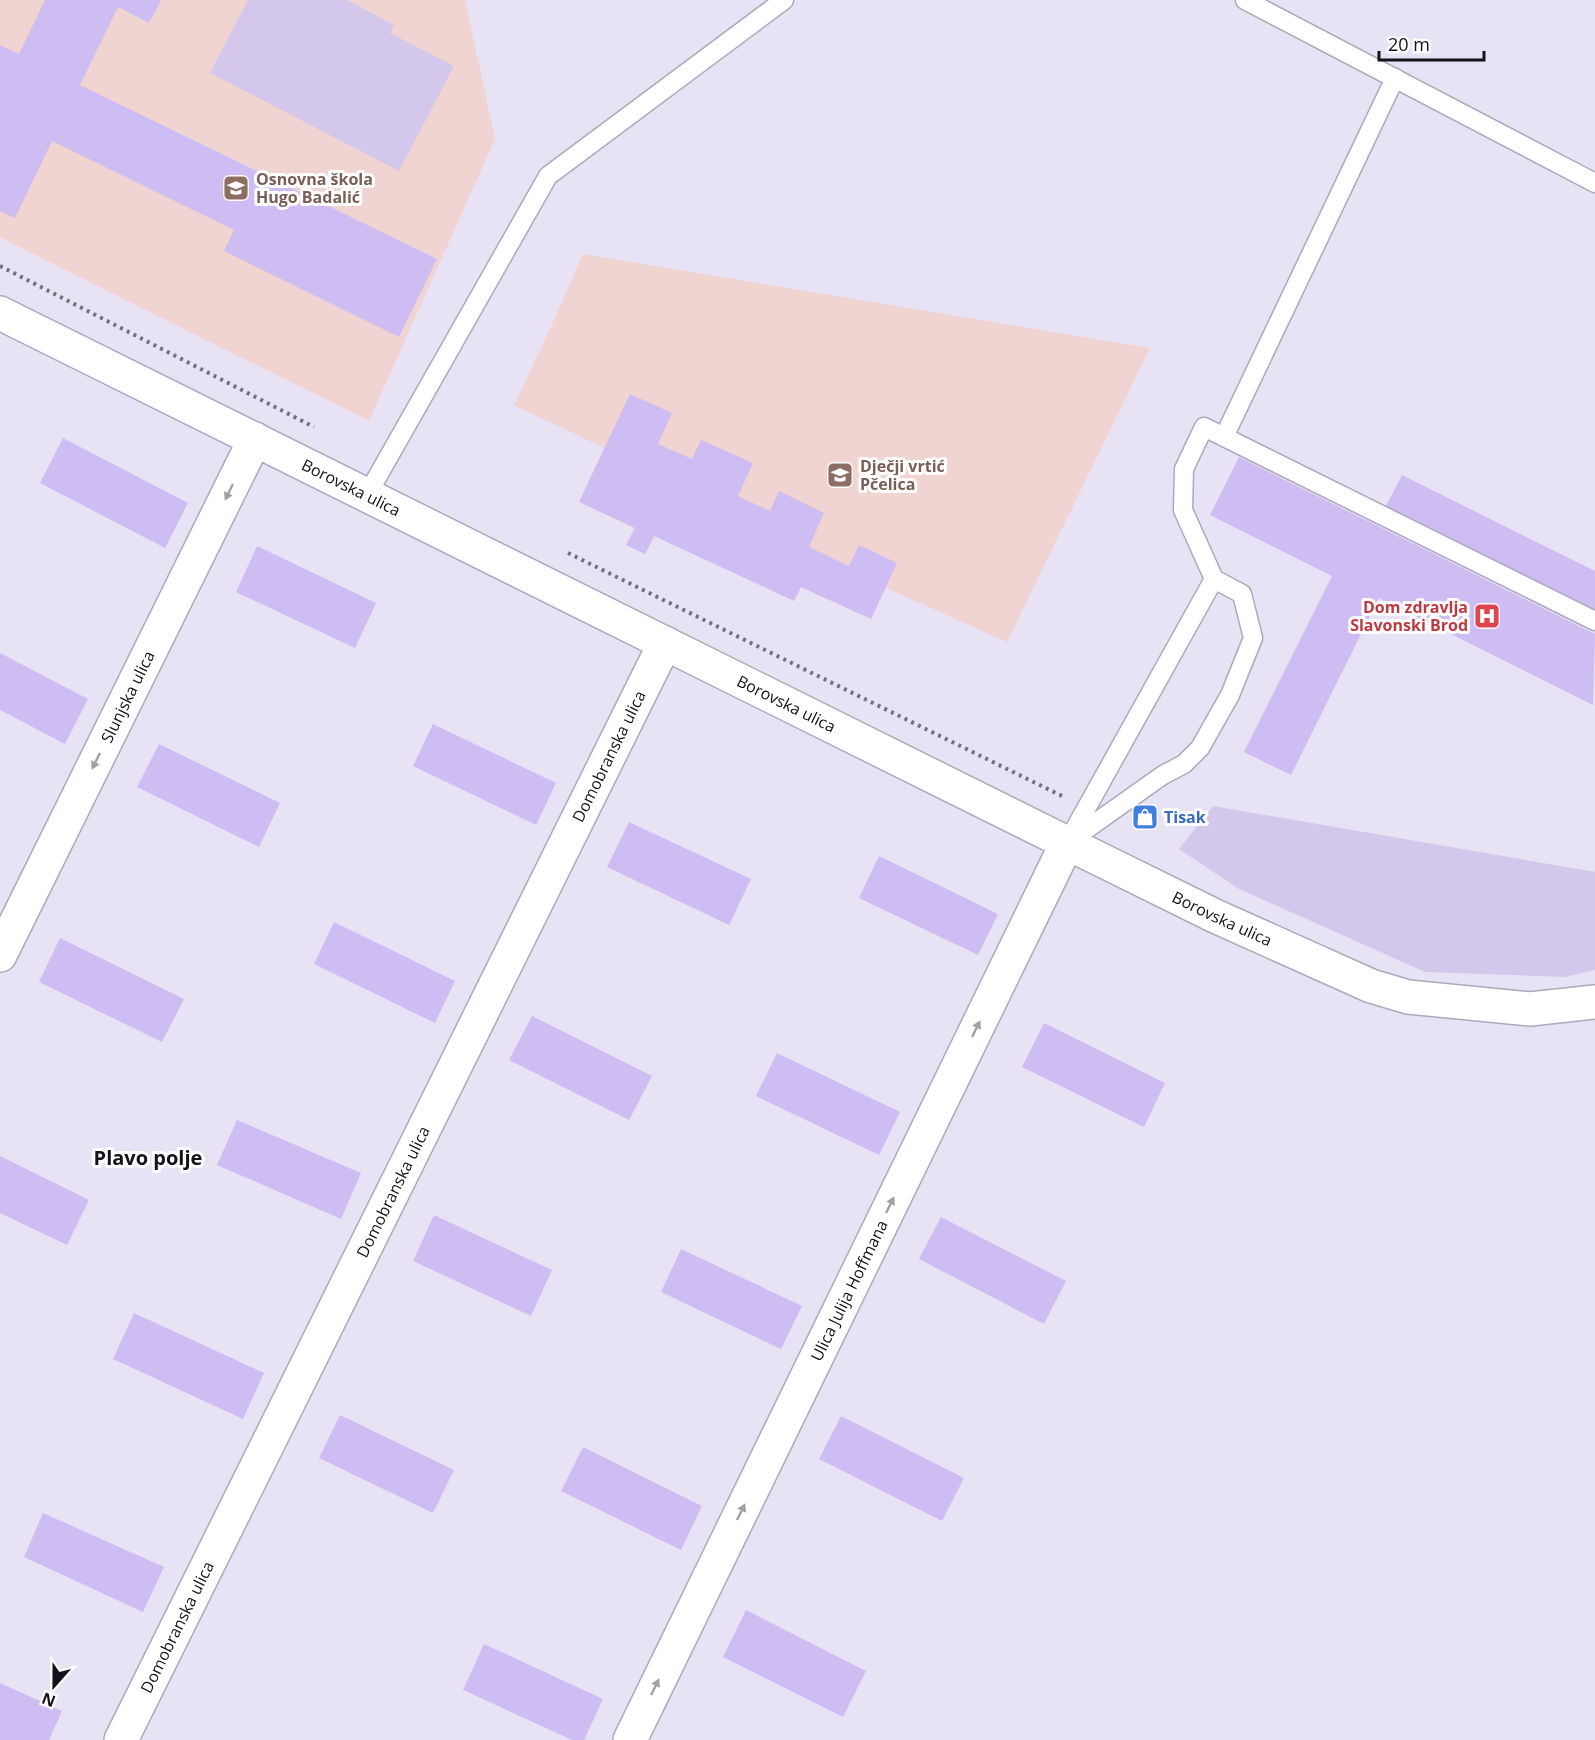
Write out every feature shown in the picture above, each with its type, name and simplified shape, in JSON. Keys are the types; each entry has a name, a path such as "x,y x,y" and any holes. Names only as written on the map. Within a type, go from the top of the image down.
{"street":[{"name":"Borovska ulica","path":"0,313 1067,843 1340,974 1408,997 1530,1009 1595,1002"},
{"name":"Slunjska ulica","path":"0,955 255,439"},
{"name":"Domobranska ulica","path":"121,1740 665,643"},
{"name":"Ulica Julija Hoffmana","path":"630,1740 1067,843"}],"lane":[{"path":"367,495 548,176 784,0"},
{"path":"1245,0 1595,183"},
{"path":"1224,437 1395,78"},
{"path":"1067,843 1163,775 1184,765 1200,748 1230,695 1254,638 1242,594 1214,579 1183,510 1184,469 1204,427 1595,621"},
{"path":"1067,843 1214,579"}],"path":[{"path":"0,266 319,430"},
{"path":"562,550 1067,799"}],"shaded area":[{"name":"Osnovna škola Hugo Badalić","path":"0,0 465,0 495,139 369,421 0,237"},
{"path":"248,0 347,0 394,25 390,33 454,66 399,171 210,73"},
{"name":"Dječji vrtić Pčelica","path":"583,254 1150,348 1007,642 886,588 871,619 801,587 655,536 645,554 627,545 634,528 579,502 604,448 514,405"},
{"path":"1213,806 1595,872 1595,970 1565,977 1425,972 1239,889 1179,849"}],"building":[{"path":"45,0 161,0 149,23 118,7 80,85 437,259 399,337 224,251 234,230 52,141 15,218 0,211 0,45 19,54"},
{"path":"630,394 672,413 658,444 692,459 701,440 753,463 738,496 770,511 779,491 824,513 809,547 849,566 859,545 897,563 871,619 801,587 794,601 654,536 645,554 626,545 635,528 579,502"},
{"path":"63,438 188,503 165,548 40,483"},
{"name":"Dom zdravlja Slavonski Brod","path":"1239,457 1595,634 1593,705 1379,598 1291,775 1244,752 1332,576 1210,515"},
{"path":"1402,475 1595,571 1595,612 1385,508"},
{"path":"257,546 376,603 355,648 236,592"},
{"path":"0,653 88,699 65,744 0,710"},
{"path":"433,724 556,783 536,825 413,766"},
{"path":"159,744 280,803 259,847 137,787"},
{"path":"629,822 751,879 729,925 607,867"},
{"path":"879,856 998,914 978,955 859,898"},
{"path":"334,922 455,981 435,1023 314,964"},
{"path":"60,938 184,999 162,1042 39,982"},
{"path":"532,1016 652,1076 629,1120 509,1060"},
{"path":"1044,1023 1165,1083 1144,1127 1022,1067"},
{"path":"777,1053 900,1112 879,1155 756,1096"},
{"path":"237,1120 361,1173 341,1219 217,1165"},
{"path":"0,1156 89,1200 67,1245 0,1213"},
{"path":"434,1215 552,1270 531,1316 413,1261"},
{"path":"941,1217 1066,1281 1044,1324 919,1259"},
{"path":"681,1249 802,1306 781,1349 661,1292"},
{"path":"134,1313 264,1373 243,1419 113,1359"},
{"path":"340,1415 454,1470 433,1513 319,1458"},
{"path":"841,1416 964,1478 942,1521 819,1459"},
{"path":"583,1447 702,1506 681,1550 561,1491"},
{"path":"43,1513 164,1567 143,1612 24,1557"},
{"path":"746,1610 866,1671 843,1717 723,1657"},
{"path":"484,1644 603,1699 584,1740 572,1740 463,1690"},
{"path":"0,1683 62,1711 49,1740 0,1740"}],"place":[{"name":"Osnovna škola Hugo Badalić","path":"236,188"},
{"name":"Dječji vrtić Pčelica","path":"840,475"},
{"name":"Dom zdravlja Slavonski Brod","path":"1487,616"},
{"name":"Tisak","path":"1145,817"}],"district":[{"name":"Plavo polje","path":"148,1157"}]}
